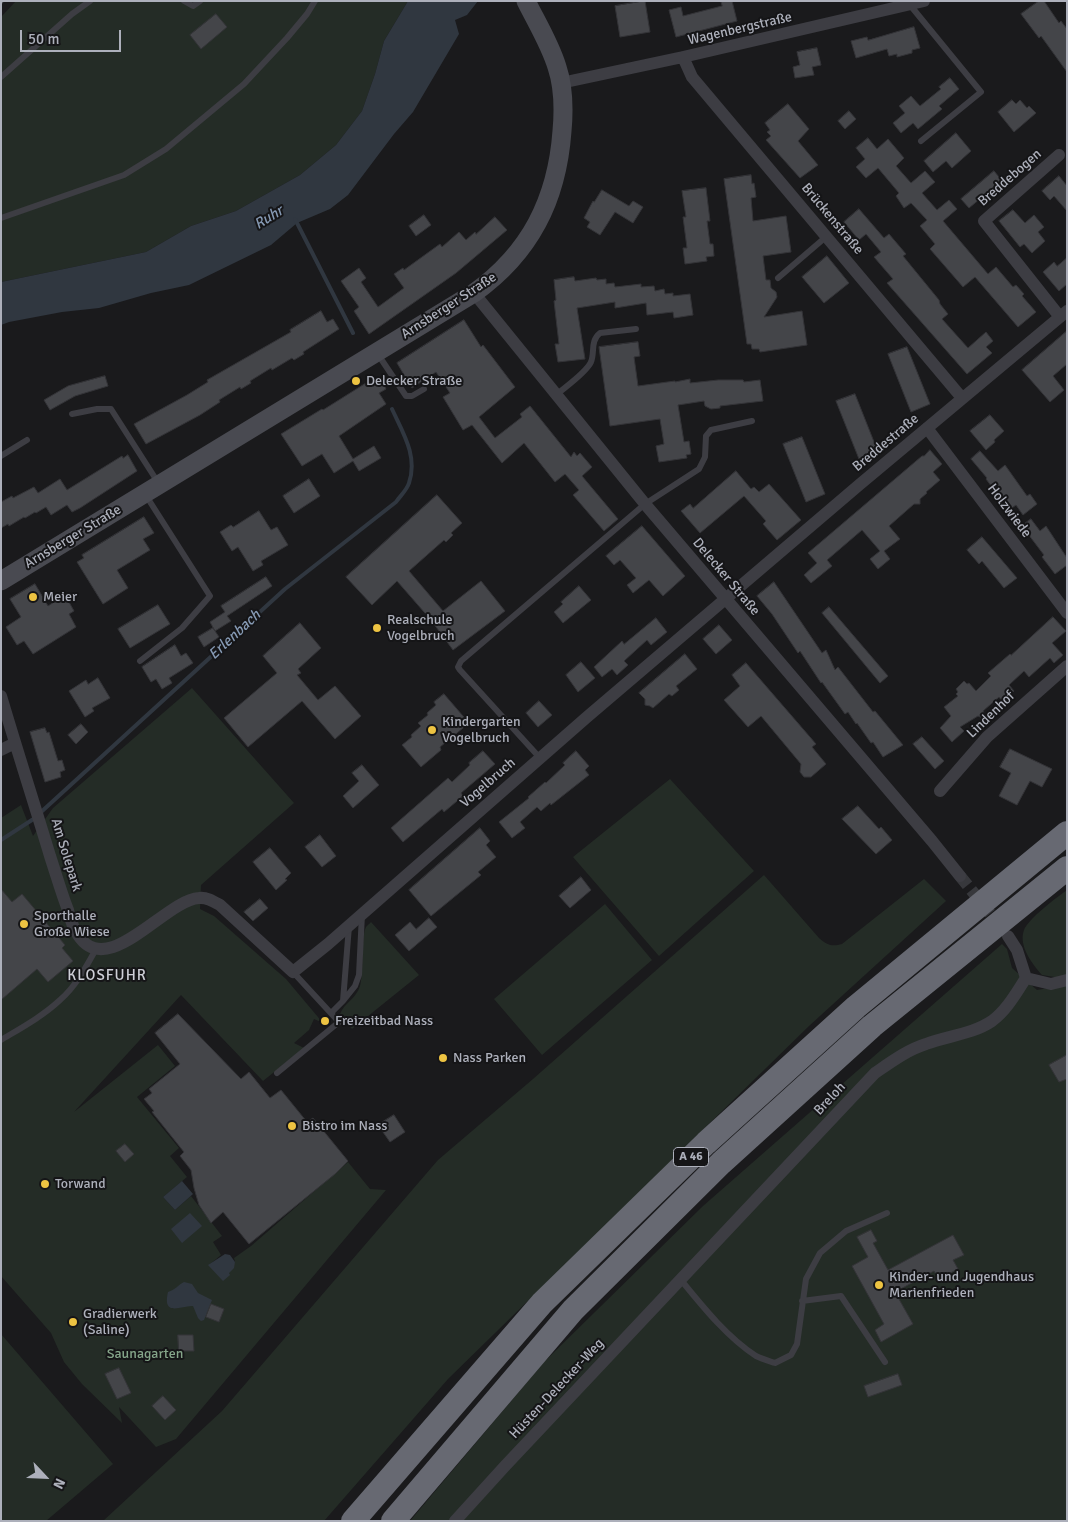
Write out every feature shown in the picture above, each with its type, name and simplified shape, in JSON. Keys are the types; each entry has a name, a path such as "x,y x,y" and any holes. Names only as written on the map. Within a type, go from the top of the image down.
{"highway":[{"name":"A 46","path":"353,1521 542,1303 706,1143 856,1007 1067,833"},
{"name":"A 46","path":"393,1521 573,1310 721,1163 872,1026 1067,868"}],"street":[{"name":"Wagenbergstraße","path":"561,83 683,58 924,1"},
{"name":"Arnsberger Straße","path":"1,580 474,293 500,273 528,239 543,212 554,184 559,158 564,106 561,83 550,48 526,2"},
{"name":"Brückenstraße","path":"683,58 692,76 962,398"},
{"name":"Breddebogen","path":"1059,155 984,221 1063,314"},
{"name":"Delecker Straße","path":"474,293 645,504 960,876"},
{"name":"Breddestraße","path":"726,600 1063,314"},
{"name":"Holzwiede","path":"927,428 1067,613"},
{"name":"Vogelbruch","path":"293,972 726,600"},
{"name":"Lindenhof","path":"940,791 987,737 1067,666"},
{"name":"Am Solepark","path":"1,696 75,931 83,940 96,949"},
{"path":"1,750 15,743"},
{"path":"96,949 112,948 123,943 186,901 203,898 213,900 220,905 293,972"},
{"path":"1008,936 1017,950 1026,978 1051,984 1067,980"},
{"name":"Breloh","path":"681,1280 875,1073 899,1056 924,1044 972,1030 990,1022 1003,1011 1026,978"},
{"name":"Hüsten-Delecker-Weg","path":"455,1521 681,1280"}],"lane":[{"path":"1,77 72,14 90,1"},
{"path":"184,1 193,6 200,1"},
{"path":"1,218 124,175 166,149 244,84 287,38 307,14 314,1"},
{"path":"910,5 981,92 920,142"},
{"path":"778,278 827,236"},
{"path":"556,395 588,368 597,335 600,333 636,329"},
{"path":"376,352 406,396 412,396 424,389"},
{"path":"72,414 97,409 111,409 210,596 182,628 140,660"},
{"path":"540,758 460,670 459,665 645,504 698,469 705,458 706,436 711,430 752,421"},
{"path":"1,456 28,440"},
{"path":"331,1013 355,986 359,975 362,913"},
{"path":"343,1001 350,924"},
{"path":"1,1040 32,1021 60,1000 82,975 96,949"},
{"path":"277,1072 339,1022 293,972"},
{"path":"681,1280 702,1306 733,1336 758,1357 775,1363 791,1355 796,1344 806,1279 820,1253 846,1231 887,1213"},
{"path":"802,1301 841,1296 884,1362"}],"green space":[{"path":"16,1 408,1 384,41 362,111 336,145 300,175 236,211 191,226 146,252 1,282 1,17"},
{"name":"Saunagarten","path":"192,688 294,803 201,885 200,909 214,916 286,979 323,1023 314,1019 309,1030 294,1043 304,1048 263,1081 181,995 74,1112 158,1045 175,1066 137,1097 179,1148 170,1156 187,1177 163,1197 175,1210 191,1196 222,1236 213,1242 221,1255 209,1265 230,1274 228,1273 235,1262 234,1258 251,1246 348,1162 370,1189 386,1190 176,1439 156,1447 119,1407 122,1423 82,1384 64,1362 51,1333 1,1276 1,818 21,805 33,836 53,808"},
{"path":"670,779 754,871 659,956 573,857"},
{"path":"764,875 819,938 832,945 842,944 924,879 946,901 809,1026 448,1379 324,1521 103,1521 222,1411 438,1160 533,1079"},
{"path":"1067,890 1067,975 1061,978 1042,975 1027,955 1023,942 1024,930 1036,915"},
{"path":"605,904 652,960 542,1055 494,999"},
{"path":"371,922 419,975 352,1029 340,1014 360,986 364,932 366,926"},
{"path":"1002,944 1007,949 1012,968 1037,990 1067,985 1067,1521 410,1521 544,1362 703,1206"},
{"path":"1,1334 113,1464 46,1521 1,1521"}],"water":[{"name":"Ruhr","path":"408,1 478,1 467,15 455,20 459,34 413,112 348,195 330,209 297,223 271,245 189,285 151,293 99,308 62,312 1,325 1,282 146,252 191,226 236,211 300,175 336,145 362,111 384,41"},
{"path":"182,1181 193,1194 175,1210 163,1197"},
{"path":"190,1213 202,1226 182,1243 171,1229"},
{"path":"225,1254 230,1255 235,1262 234,1268 229,1273 230,1275 223,1281 208,1265"},
{"path":"184,1282 192,1284 198,1293 212,1300 204,1320 201,1321 198,1318 193,1306 170,1308 168,1305 168,1292"}],"building":[{"path":"645,1 650,32 620,37 615,6"},
{"path":"721,1 732,1 737,21 676,37 669,10 681,7 683,16 722,6"},
{"path":"1039,1 1044,1 1059,23 1061,21 1067,29 1067,72 1041,36 1039,38 1021,14"},
{"path":"216,14 227,27 201,49 190,35"},
{"path":"914,27 920,48 912,50 912,53 897,57 897,54 889,56 887,49 856,58 851,41 867,37 868,40"},
{"path":"817,48 821,65 812,67 814,75 795,78 793,67 800,65 797,52"},
{"path":"950,78 959,89 939,106 942,109 918,129 913,123 901,133 893,123 905,113 899,106 911,96 920,106 941,89 939,87"},
{"path":"1012,100 1016,104 1020,100 1027,108 1029,106 1036,113 1014,132 998,112"},
{"path":"788,104 809,129 798,141 818,165 800,178 766,140 771,136 767,132 770,130 765,123"},
{"path":"849,111 856,119 845,129 838,121"},
{"path":"956,133 971,151 952,168 946,161 933,172 924,161"},
{"path":"868,138 877,149 888,139 904,158 896,166 911,183 925,171 935,182 922,193 937,210 949,200 957,209 943,221 988,274 996,267 1013,287 1016,285 1024,294 1022,296 1036,312 1018,327 975,277 963,287 930,249 935,244 920,226 927,220 911,203 904,208 896,196 899,193 878,168 866,178 856,167 865,159 856,148"},
{"path":"994,171 1004,183 984,201 981,198 969,208 961,199"},
{"path":"751,175 756,197 751,198 753,221 786,216 791,252 763,256 766,280 770,280 771,288 776,292 777,297 764,317 802,311 807,345 760,352 759,349 752,349 751,344 747,344 724,179"},
{"path":"1059,176 1067,186 1067,211 1054,196 1050,200 1042,191"},
{"path":"706,188 710,221 707,221 710,244 713,244 714,256 706,257 707,261 685,264 683,248 687,248 683,217 686,217 682,191"},
{"path":"602,190 629,206 633,201 643,207 633,223 615,212 600,235 587,227 590,222 584,218 593,201"},
{"path":"859,209 884,238 889,234 906,254 903,256 948,314 942,319 968,348 986,332 993,341 986,347 992,353 967,374 887,283 893,279 874,257 881,252 866,234 859,240 844,222"},
{"path":"1013,210 1025,223 1034,215 1044,227 1038,232 1045,241 1032,253 1024,244 1020,247 999,221"},
{"path":"424,215 431,225 416,236 409,226"},
{"path":"495,217 507,230 456,273 369,334 354,311 359,307 341,281 359,268 366,278 361,282 378,307 404,288 394,274 403,268 404,270 440,244 442,247 459,232 466,240 475,232 476,234"},
{"path":"827,256 849,283 824,303 802,277"},
{"path":"1067,258 1067,284 1059,291 1043,272 1054,262 1057,266"},
{"path":"574,277 575,281 596,278 597,280 606,279 606,284 614,283 615,287 641,284 641,287 654,286 655,291 664,289 665,294 673,293 673,296 690,294 693,315 674,318 673,312 647,315 646,303 615,308 615,302 577,308 585,359 558,362 555,344 559,344 554,301 556,300 554,280"},
{"path":"321,311 327,322 333,319 339,329 294,360 292,358 272,370 271,368 250,381 251,383 241,389 240,387 219,400 220,402 200,415 146,444 134,424 187,395 208,382 207,380 291,332 290,330"},
{"path":"464,320 481,347 483,345 515,387 479,417 495,438 522,417 520,414 530,406 571,457 574,452 577,456 580,453 592,467 582,476 618,519 604,531 573,495 579,490 565,474 555,482 524,443 502,463 472,425 463,430 443,397 450,393 436,372 412,388 397,363"},
{"path":"1067,331 1067,364 1053,376 1064,390 1050,402 1022,370"},
{"path":"638,342 640,356 634,357 638,386 690,379 690,383 718,380 743,380 744,382 760,380 763,401 720,406 720,408 711,409 705,406 704,401 678,405 684,442 689,441 691,454 686,455 687,458 659,462 656,446 664,444 660,419 610,426 599,347"},
{"path":"907,347 930,404 911,412 888,354"},
{"path":"105,376 108,386 75,396 50,410 44,400 68,386"},
{"path":"380,377 386,389 379,393 386,404 339,436 353,459 374,446 381,458 359,471 353,461 334,473 322,454 302,466 281,434 366,383"},
{"path":"855,394 878,452 859,459 836,401"},
{"path":"990,415 1004,431 986,450 970,431"},
{"path":"802,437 825,494 806,502 783,444"},
{"path":"930,450 942,464 933,472 940,480 920,499 920,504 914,504 889,526 900,539 884,551 890,559 878,569 870,559 880,551 862,530 827,560 832,566 811,583 804,575 817,563 808,553"},
{"path":"980,451 998,471 1005,465 1027,496 1030,494 1037,504 1023,515 1016,505 1009,510 971,459"},
{"path":"128,455 137,471 80,508 72,512 67,505 51,515 46,507 9,526 8,524 1,528 1,502 34,487 38,493 60,479 67,490 122,456 123,458"},
{"path":"736,471 751,489 754,487 759,492 769,484 801,520 777,540 763,524 766,521 744,496 700,533 681,511 690,504 693,508"},
{"path":"309,479 320,496 294,513 283,496"},
{"path":"437,495 462,523 451,533 453,535 446,542 444,540 409,571 443,611 481,581 505,611 453,650 431,620 397,581 372,605 346,577"},
{"path":"259,511 271,530 277,527 288,545 261,561 263,565 253,571 238,547 232,551 220,532 231,525 233,527"},
{"path":"144,517 154,533 143,539 150,550 117,570 128,588 103,604 77,562 84,558 82,555"},
{"path":"1031,519 1040,531 1046,526 1067,558 1067,565 1055,574 1042,557 1044,555 1022,526"},
{"path":"642,526 685,576 663,596 649,580 633,593 627,585 636,578 620,560 614,565 606,556"},
{"path":"982,537 1017,578 1004,588 982,561 979,564 967,550"},
{"path":"266,577 272,586 227,616 231,621 215,631 210,622 225,612 221,606"},
{"path":"774,582 822,653 826,650 835,670 838,667 873,712 875,711 903,745 883,757 848,712 845,714 821,683 800,651 798,653 772,614 757,596"},
{"path":"35,584 48,606 65,595 74,611 69,614 76,627 33,654 24,641 17,645 6,627 21,617 10,599"},
{"path":"579,586 591,600 563,623 554,612 563,604 561,602"},
{"path":"158,605 170,624 130,648 118,629"},
{"path":"829,607 888,676 880,683 822,613"},
{"path":"1053,617 1066,631 1052,643 1063,655 1054,663 1050,658 1029,677 1024,671 1009,685 1014,691 1003,702 999,697 983,711 987,720 978,716 960,727 964,731 952,742 940,728 951,716 944,707 958,696 956,689 964,681 967,684 969,683 976,691 991,676 988,673"},
{"path":"656,618 667,632 651,645 647,640 624,661 628,665 617,675 612,669 602,677 594,667 622,641 624,644"},
{"path":"300,623 321,648 298,669 301,673 297,675 318,700 335,686 361,716 335,739 302,701 248,747 224,718 277,673 263,656"},
{"path":"719,625 732,640 716,654 703,639"},
{"path":"213,628 219,637 204,647 198,637"},
{"path":"175,645 181,656 186,653 193,663 169,678 172,683 162,689 156,679 151,682 142,667"},
{"path":"685,654 697,669 676,686 679,690 672,696 669,694 653,708 645,705 645,699 639,693"},
{"path":"581,662 595,678 578,692 566,675"},
{"path":"746,663 816,744 812,747 826,764 811,777 804,777 800,772 801,764 761,716 748,727 724,700 740,686 732,675"},
{"path":"98,678 110,698 92,708 94,711 85,717 69,691 86,680 88,684"},
{"path":"444,694 469,723 440,747 441,750 421,767 402,745 421,726 418,723 436,705 434,702"},
{"path":"539,701 552,715 538,727 526,713"},
{"path":"81,724 88,732 76,744 68,735"},
{"path":"45,728 47,733 49,732 58,761 62,760 65,770 60,772 61,777 45,782 30,732"},
{"path":"922,737 944,761 935,769 913,744"},
{"path":"1010,749 1052,769 1042,787 1030,781 1017,805 999,796 1011,773 1000,767"},
{"path":"483,751 495,764 461,793 463,796 444,812 442,809 403,842 391,828 448,778 452,782"},
{"path":"576,751 589,766 585,770 589,775 551,805 550,803 541,811 537,807 520,822 525,828 512,838 499,822 546,783 565,765 563,763"},
{"path":"362,765 379,785 353,808 343,796 359,781 352,773"},
{"path":"858,806 892,840 876,854 842,819"},
{"path":"480,828 490,841 486,845 496,857 478,872 481,875 431,916 409,890"},
{"path":"320,835 336,856 322,867 305,847"},
{"path":"270,848 291,873 285,879 287,880 276,890 253,862"},
{"path":"581,877 591,890 570,908 559,896"},
{"name":"Sporthalle Große Wiese","path":"1,889 12,902 22,894 65,945 62,948 73,961 48,982 37,969 1,1000"},
{"path":"260,899 268,908 253,921 244,912"},
{"path":"429,918 437,927 409,951 395,935 410,922 416,929"},
{"path":"178,1014 241,1079 249,1072 270,1098 281,1090 307,1122 313,1118 348,1161 335,1174 249,1244 223,1212 211,1223 199,1205 191,1170 180,1156 184,1152 144,1099 152,1093 149,1089 180,1064 155,1033"},
{"path":"1067,1055 1067,1079 1059,1082 1049,1065"},
{"path":"394,1115 405,1132 390,1142 378,1125"},
{"path":"125,1144 134,1154 125,1162 116,1151"},
{"name":"Kinder- und Jugendhaus Marienfrieden","path":"871,1230 877,1241 873,1243 888,1270 953,1235 964,1255 953,1260 958,1269 939,1279 934,1271 895,1292 913,1324 881,1342 875,1330 884,1324 852,1266 868,1257 857,1237"},
{"path":"211,1304 224,1309 219,1322 206,1317"},
{"path":"178,1335 193,1335 194,1351 179,1351"},
{"path":"119,1368 131,1393 117,1399 105,1374"},
{"path":"898,1374 902,1385 868,1397 864,1386"},
{"path":"163,1396 176,1410 165,1420 152,1406"}],"waterway":[{"path":"295,219 353,333"},
{"name":"Erlenbach","path":"40,813 285,589 396,502 408,486 412,463 405,436 392,409"},
{"name":"Erlenbach","path":"1,840 35,818"}],"tunnel":[{"path":"960,876 1001,927"}],"place":[{"name":"Delecker Straße","path":"356,381"},
{"name":"Meier","path":"33,597"},
{"name":"Realschule Vogelbruch","path":"377,628"},
{"name":"Kindergarten Vogelbruch","path":"432,730"},
{"name":"Sporthalle Große Wiese","path":"24,924"},
{"name":"Freizeitbad Nass","path":"325,1021"},
{"name":"Nass Parken","path":"443,1058"},
{"name":"Bistro im Nass","path":"292,1126"},
{"name":"Torwand","path":"45,1184"},
{"name":"Kinder- und Jugendhaus Marienfrieden","path":"879,1285"},
{"name":"Gradierwerk (Saline)","path":"73,1322"}],"district":[{"name":"KLOSFUHR","path":"107,976"}]}
